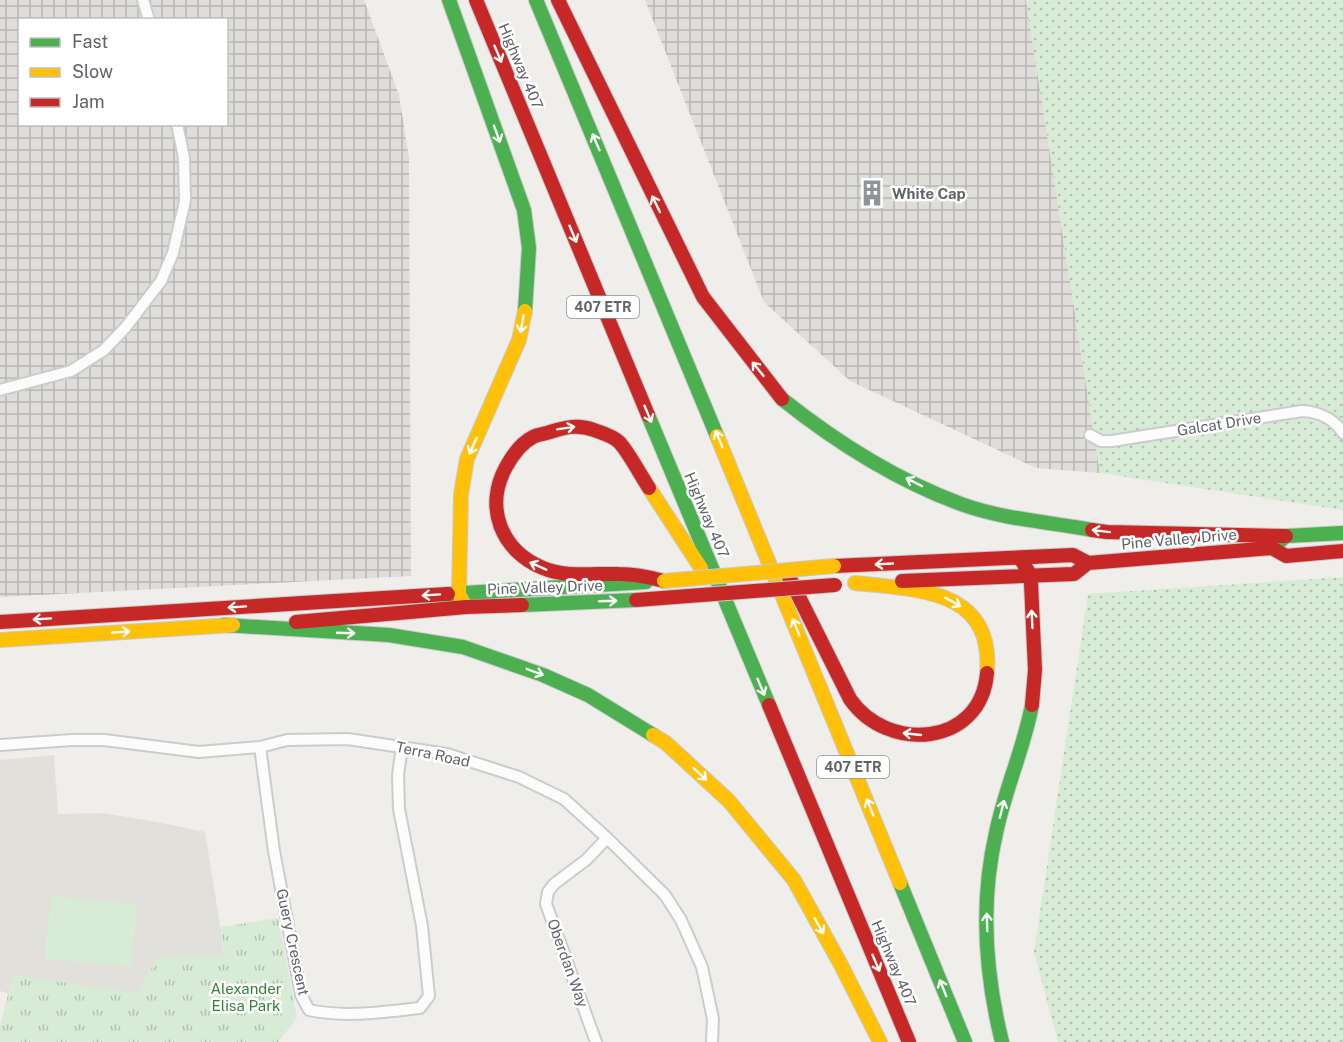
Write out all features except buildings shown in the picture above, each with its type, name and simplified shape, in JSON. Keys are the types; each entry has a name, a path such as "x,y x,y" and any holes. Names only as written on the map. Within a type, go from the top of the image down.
{"main road":[{"path":"449,0 524,210 529,248 526,303 519,340 467,459 461,494 459,594 466,607"},
{"name":"Highway 407","path":"476,0 909,1042"},
{"name":"407 ETR","path":"536,0 741,493 965,1042"},
{"path":"558,0 702,297 782,399 821,430 852,450 921,486 962,504 999,514 1107,532 1286,537 1343,534"},
{"path":"637,579 561,574 543,569 526,560 510,547 500,527 495,490 516,451 532,438 572,426 602,432 619,442 730,613"},
{"path":"741,493 787,574 848,699 863,715 885,729 920,736 947,730 971,715 983,694 988,670 985,637 975,618 956,603 926,592 855,583"},
{"path":"1272,548 1286,537"},
{"name":"Pine Valley Drive","path":"0,622 459,594 637,579 664,581 834,566 1073,555 1088,563 1272,548 1286,556 1343,551"},
{"path":"1002,1042 993,1001 986,899 992,849 1006,791 1025,735 1033,701 1035,665 1030,575 1020,558"},
{"name":"Pine Valley Drive","path":"0,640 310,621 466,607 636,600 855,583 1074,574 1088,563"},
{"path":"224,625 389,635 463,647 543,675 588,695 624,716 666,743 729,801 794,880 880,1042"}],"street":[{"path":"143,0 148,18"},
{"path":"0,390 71,371 104,350 125,328 161,281 173,253 185,201 184,158 177,126"},
{"name":"Galcat Drive","path":"1090,435 1101,441 1112,441 1302,411 1311,411 1326,417 1343,433"},
{"name":"Terra Road","path":"0,746 72,740 104,740 199,752 261,747 287,740 348,739 447,754 519,777 564,799 665,895 681,920 702,967 713,1019 712,1042"},
{"name":"Guery Crescent","path":"261,747 274,851 302,995 309,1010 339,1014 420,1008 429,996 422,926 399,809 398,775 402,747"},
{"name":"Oberdan Way","path":"596,1042 546,904 548,892 554,884 586,860 607,838"}],"shaded area":[{"path":"0,0 364,0 399,95 409,158 411,576 0,597"},
{"path":"645,0 1026,0 1100,473 1036,468 850,381 764,302"},
{"path":"54,755 58,814 102,813 205,832 225,956 159,957 136,994 13,975 10,994 0,991 0,760"}],"green space":[{"path":"1026,0 1343,0 1343,510 1100,473"},
{"path":"1343,577 1343,1042 1058,1042 1034,952 1088,594"},
{"path":"51,896 137,904 131,967 45,959"},
{"name":"Alexander Elisa Park","path":"278,918 297,1018 278,1042 0,1042 0,1026 13,975 136,993 159,957 225,956 221,927"}],"traffic: fast":[{"path":"449,0 524,210 529,248 525,311"},
{"path":"536,0 717,436"},
{"path":"782,399 845,445 913,484 977,509 1026,520 1092,530"},
{"path":"648,415 769,705"},
{"path":"1279,542 1286,536 1343,533"},
{"path":"448,594 646,582"},
{"path":"522,605 636,600"},
{"path":"224,625 389,635 463,647 543,675 588,695 653,735"},
{"path":"1002,1042 988,964 986,911 988,885 1000,817 1032,705"},
{"path":"900,883 965,1042"}],"traffic: slow":[{"path":"466,607 459,594 461,494 467,459 519,340 525,311"},
{"path":"717,436 900,883"},
{"path":"649,488 701,568"},
{"path":"664,581 834,566"},
{"path":"855,583 926,592 947,599 965,609 978,624 986,645 987,673"},
{"path":"0,640 233,625"},
{"path":"653,735 666,743 729,801 794,880 880,1042"}],"traffic: jam":[{"path":"476,0 648,415"},
{"path":"558,0 703,297 782,399"},
{"path":"649,488 617,440 588,428 567,428 535,436 517,450 500,482 497,512 500,526 516,551 543,568 561,573 631,575 664,581"},
{"path":"1092,530 1286,536"},
{"path":"902,581 1074,574 1088,563 1272,548 1286,556 1343,551"},
{"path":"834,566 1073,555 1088,563"},
{"path":"1020,558 1028,571 1031,583 1035,670 1032,705"},
{"path":"789,577 850,699 866,716 886,728 908,734 930,734 951,728 968,716 981,698 987,673"},
{"path":"636,600 835,585"},
{"path":"0,622 448,594"},
{"path":"296,622 466,607 522,605"},
{"path":"769,705 909,1042"}],"place":[{"name":"White Cap","path":"872,193"}]}
